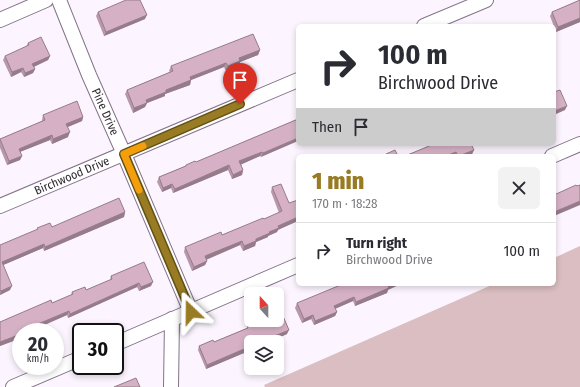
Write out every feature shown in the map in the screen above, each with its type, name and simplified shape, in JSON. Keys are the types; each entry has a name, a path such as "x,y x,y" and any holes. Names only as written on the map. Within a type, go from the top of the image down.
{"street":[{"path":"0,20 46,0"},
{"name":"Pine Drive","path":"58,0 191,312"},
{"path":"429,24 486,0"},
{"name":"Birchwood Drive","path":"0,206 296,81"},
{"path":"556,154 580,144"},
{"path":"124,340 296,266"},
{"path":"171,387 172,319"},
{"path":"13,387 72,362"}],"shaded area":[{"path":"580,246 580,387 265,387 264,385 489,286 556,286 556,257"}],"building":[{"path":"126,0 140,0 147,15 106,32 98,12"},
{"path":"580,0 580,18 558,27 552,12"},
{"path":"253,34 260,50 239,58 240,61 228,66 226,63 190,77 191,80 166,90 166,92 146,100 147,103 134,108 127,90 173,71 171,66"},
{"path":"41,37 50,56 32,64 35,69 25,73 23,68 12,72 5,56 29,45 28,43"},
{"path":"560,90 567,106 556,110 556,91"},
{"path":"77,101 83,117 66,124 70,132 53,139 52,135 19,149 22,156 9,161 0,139 45,120 43,115"},
{"path":"296,120 296,139 263,153 262,152 239,161 243,170 233,175 229,165 175,189 172,184 163,188 159,177 195,161 196,162"},
{"path":"429,146 472,146 474,150 464,154 457,154 456,152 451,154 410,154"},
{"path":"395,150 397,154 386,154"},
{"path":"281,184 289,203 296,201 296,218 278,226 279,228 256,239 256,241 244,246 242,241 205,256 207,261 194,267 185,247 221,232 222,235 282,211 272,187"},
{"path":"576,185 580,185 580,201 556,211 556,194"},
{"path":"119,198 125,212 45,247 44,244 2,262 12,286 1,291 0,290 0,245 50,223 52,227"},
{"path":"144,262 153,282 141,287 139,283 70,314 69,311 40,323 12,323 12,337 0,342 0,322 51,300 52,303 85,287 86,290 112,279 111,276"},
{"path":"338,286 388,286 389,288 356,302 354,297 334,306 337,312 315,321 313,315 304,319 297,303"},
{"path":"284,319 289,330 277,335 244,335 244,349 207,365 199,346 213,340 214,342 248,328 284,327"},
{"path":"136,378 140,387 114,387"}],"slow traffic":[{"path":"139,190 124,154 143,146"}],"route":[{"path":"191,312 124,154 240,104"}]}
